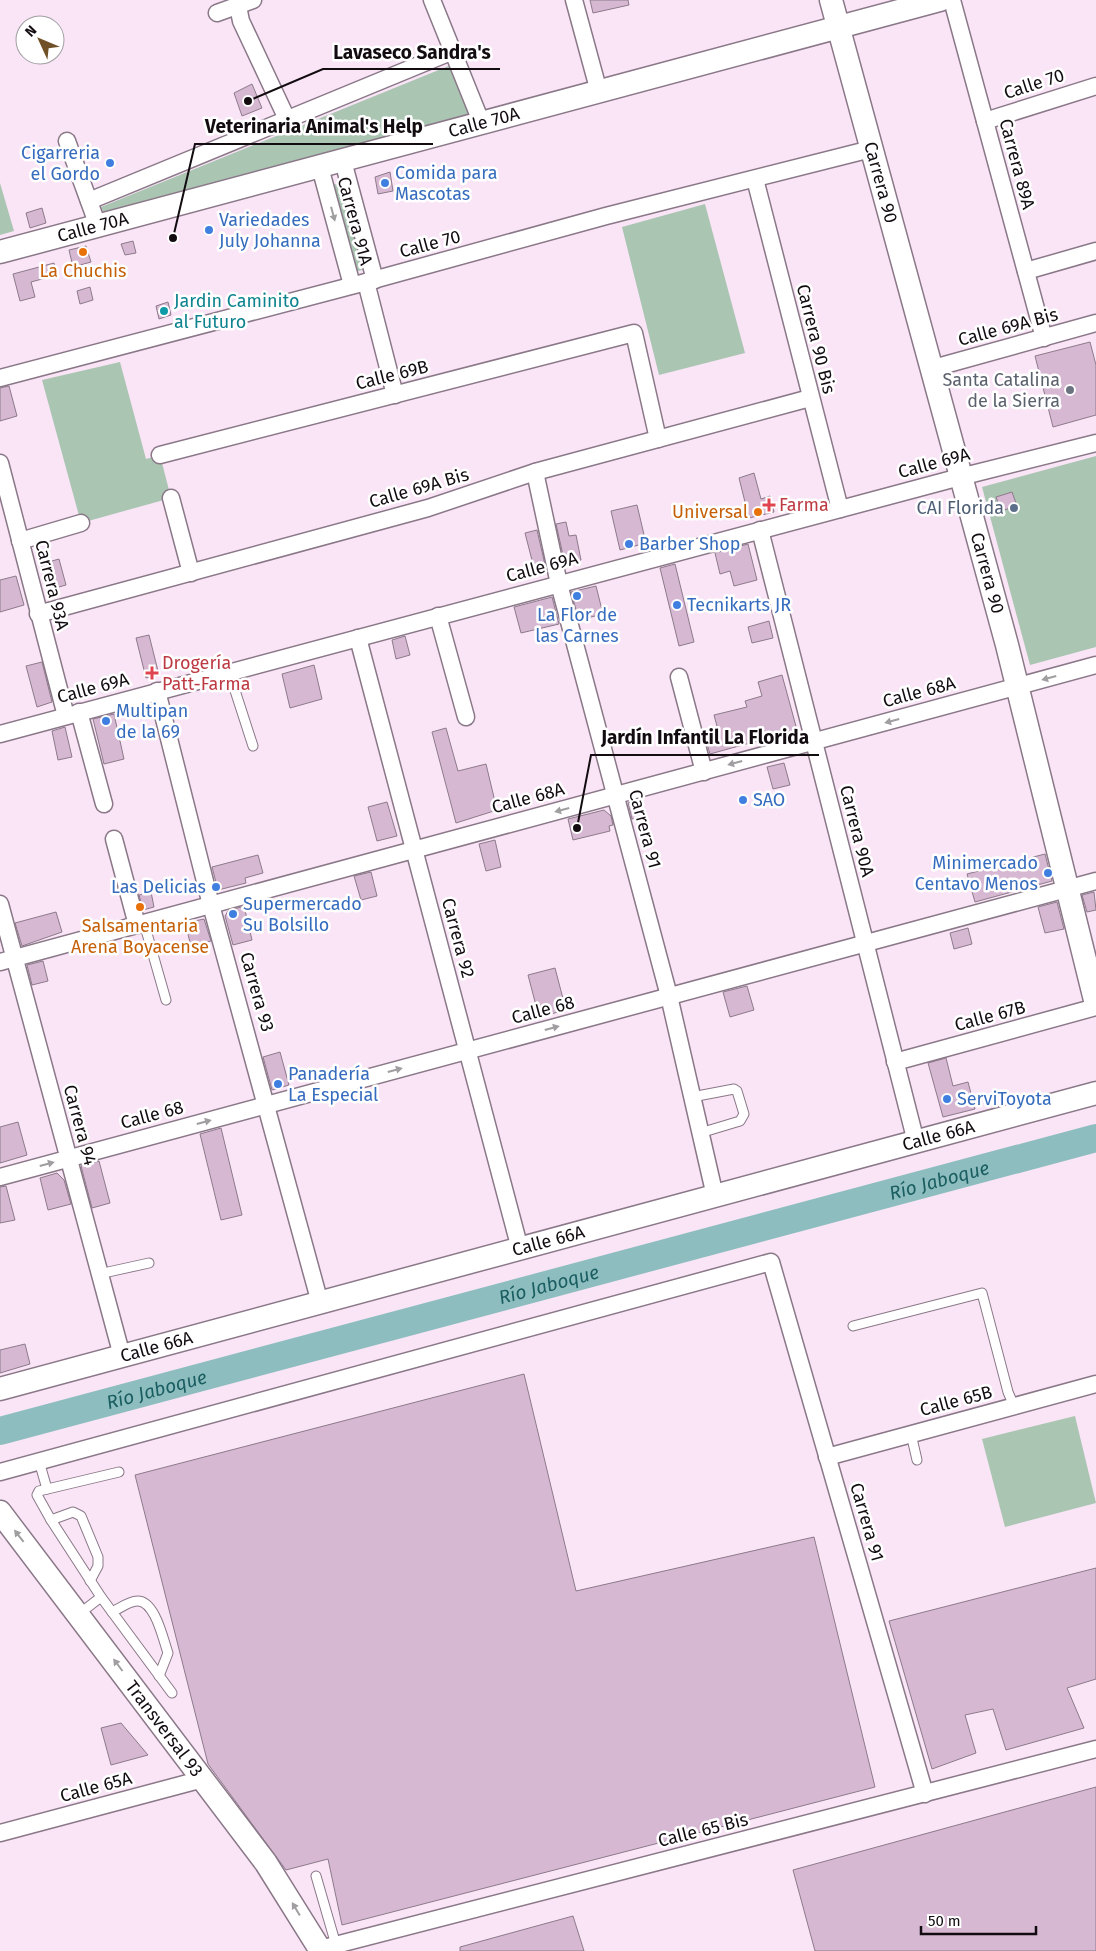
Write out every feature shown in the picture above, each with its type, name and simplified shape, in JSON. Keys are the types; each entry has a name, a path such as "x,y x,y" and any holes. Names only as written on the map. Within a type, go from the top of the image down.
{"street":[{"path":"432,0 482,124"},
{"path":"574,0 598,92"},
{"name":"Carrera 90","path":"831,0 1017,687 1096,1006"},
{"name":"Calle 70A","path":"0,252 940,0"},
{"name":"Carrera 89A","path":"952,0 1044,338"},
{"path":"245,3 241,21 288,119"},
{"path":"217,14 245,3"},
{"path":"89,201 453,51"},
{"name":"Calle 70","path":"985,121 1096,86"},
{"path":"67,141 98,226"},
{"name":"Calle 70","path":"0,378 606,216 871,149"},
{"name":"Carrera 91A","path":"343,161 364,282 395,395"},
{"name":"Carrera 91A","path":"320,167 364,282"},
{"name":"Carrera 90 Bis","path":"755,179 840,509"},
{"path":"1026,270 1096,251"},
{"name":"Calle 69A Bis","path":"930,369 1096,323"},
{"name":"Calle 69B","path":"160,455 634,333 658,439"},
{"name":"Calle 69A Bis","path":"38,614 428,508 535,472 810,398"},
{"name":"Calle 69A","path":"0,734 760,530 1096,443"},
{"name":"Carrera 93A","path":"0,463 38,614 104,804"},
{"name":"Carrera 91","path":"535,472 559,584 669,996 715,1196"},
{"path":"171,498 191,573"},
{"path":"20,541 81,523"},
{"name":"Carrera 90A","path":"760,530 916,1142"},
{"path":"438,616 466,717"},
{"name":"Carrera 92","path":"358,638 520,1248"},
{"name":"Calle 68A","path":"7,960 1096,665"},
{"path":"679,677 704,772"},
{"name":"Carrera 93","path":"157,691 211,905 268,1104 320,1302"},
{"path":"114,839 140,924"},
{"name":"Calle 68","path":"0,1177 1096,881"},
{"name":"Carrera 94","path":"0,904 7,960 68,1158 122,1356"},
{"name":"Calle 67B","path":"895,1062 1096,1006"},
{"name":"Calle 66A","path":"0,1389 1096,1093"},
{"name":"Carrera 91","path":"39,1461 771,1262 925,1794"},
{"name":"Calle 65B","path":"827,1457 1096,1384"},
{"path":"0,1472 39,1461"},
{"name":"Transversal 93","path":"0,1512 203,1779 326,1948"},
{"name":"Calle 65 Bis","path":"326,1948 925,1794 1096,1748"},
{"name":"Calle 65A","path":"0,1833 203,1779"}],"lane":[{"path":"229,672 253,746"},
{"path":"140,924 166,1000"},
{"path":"692,1098 734,1089 737,1091 744,1114 740,1121 700,1133"},
{"path":"99,1274 149,1263"},
{"path":"853,1326 982,1294 1008,1392 1014,1406"},
{"path":"911,1434 917,1460"},
{"path":"39,1461 47,1490"},
{"path":"119,1472 39,1491 36,1498 101,1597 172,1692"},
{"path":"51,1520 73,1512 81,1516 98,1557 98,1566 90,1581"},
{"path":"79,1614 101,1597"},
{"path":"112,1612 135,1600 144,1601 151,1607 168,1653 159,1676"},
{"path":"316,1876 326,1948"}],"green space":[{"path":"451,65 474,119 105,216 101,207"},
{"path":"344,182 366,269 351,273 329,186"},
{"path":"0,183 14,231 0,235"},
{"path":"705,204 745,353 659,375 622,227"},
{"path":"120,362 146,459 160,455 171,498 81,523 42,380"},
{"path":"1096,456 1096,647 1030,665 982,487"},
{"path":"1075,1416 1096,1503 1005,1527 982,1439"}],"building":[{"path":"590,0 628,0 629,5 593,13"},
{"path":"252,84 262,108 242,116 234,93"},
{"path":"390,172 393,191 378,194 375,177"},
{"path":"42,208 46,223 30,228 26,213"},
{"path":"133,241 136,253 125,255 121,244"},
{"path":"86,246 91,262 73,267 69,250"},
{"path":"54,263 57,275 31,282 35,297 20,301 13,274"},
{"path":"90,287 93,300 80,304 77,291"},
{"name":"Jardin Caminito al Futuro","path":"168,302 171,315 159,319 156,306"},
{"name":"Santa Catalina de la Sierra","path":"1090,342 1096,365 1096,415 1053,427 1035,356"},
{"path":"9,386 17,416 0,421 0,388"},
{"path":"754,473 761,499 770,496 774,512 749,518 739,478"},
{"path":"1012,492 1017,506 1001,511 996,497"},
{"path":"637,505 646,543 620,550 611,511"},
{"path":"566,522 569,536 576,535 581,560 565,564 556,524"},
{"path":"537,530 546,569 535,572 525,533"},
{"path":"748,544 757,580 734,586 730,571 720,574 715,553"},
{"path":"59,559 66,585 48,590 41,564"},
{"name":"Tecnikarts JR","path":"675,564 694,642 679,646 660,568"},
{"path":"16,576 24,605 0,612 0,580"},
{"path":"596,586 603,614 579,620 571,592"},
{"path":"552,597 559,624 521,633 514,607"},
{"path":"769,621 773,638 752,643 748,627"},
{"path":"149,635 159,675 146,678 136,638"},
{"path":"405,636 410,655 396,659 392,640"},
{"path":"42,662 52,702 37,707 26,666"},
{"path":"314,665 322,699 290,708 282,674"},
{"path":"782,675 797,730 710,754 704,734 718,730 714,715 747,707 745,701 762,696 758,682"},
{"path":"114,714 124,759 104,764 93,719"},
{"path":"65,727 72,757 58,760 52,731"},
{"path":"446,728 458,771 486,764 497,810 456,823 432,732"},
{"path":"784,763 790,785 773,789 767,767"},
{"path":"638,800 643,816 632,819 628,803"},
{"path":"387,802 397,836 377,841 368,807"},
{"path":"604,810 611,816 613,825 609,826 610,831 573,840 568,819"},
{"path":"495,840 501,867 486,871 479,844"},
{"path":"1045,854 1052,881 975,902 967,874"},
{"path":"258,855 263,873 245,878 246,883 218,890 212,867"},
{"path":"371,872 377,896 361,900 354,876"},
{"path":"151,892 154,907 143,910 139,895"},
{"path":"1094,892 1096,910 1087,912 1082,895"},
{"path":"1057,902 1064,929 1045,933 1038,907"},
{"path":"244,906 252,940 233,945 225,916 228,911"},
{"path":"56,912 62,932 22,946 15,923"},
{"path":"204,919 211,941 191,946 185,923"},
{"path":"968,928 972,944 954,949 950,933"},
{"path":"43,961 48,981 32,985 27,965"},
{"path":"555,968 566,1010 539,1017 528,975"},
{"path":"747,986 754,1010 730,1017 723,992"},
{"path":"280,1052 289,1085 272,1090 263,1057"},
{"name":"ServiToyota","path":"946,1058 953,1086 968,1082 975,1109 943,1117 928,1063"},
{"path":"18,1122 27,1155 0,1163 0,1127"},
{"path":"221,1128 242,1215 221,1220 200,1134"},
{"path":"99,1161 110,1203 92,1208 81,1166"},
{"path":"57,1173 64,1180 71,1204 48,1210 40,1178"},
{"path":"6,1186 15,1220 0,1223 0,1187"},
{"path":"25,1344 30,1364 0,1373 0,1350"},
{"path":"524,1374 576,1591 814,1537 875,1787 342,1925 328,1859 286,1870 208,1764 135,1475"},
{"path":"1096,1568 1096,1679 1067,1688 1084,1728 1006,1750 993,1709 965,1715 976,1753 932,1769 889,1621"},
{"path":"121,1723 148,1755 111,1765 101,1728"},
{"path":"1096,1787 1096,1951 815,1951 793,1870"},
{"path":"573,1916 584,1951 460,1951 460,1947"}],"waterway":[{"name":"Río Jaboque","path":"0,1431 1096,1138"}],"place":[{"name":"Lavaseco Sandra's","path":"248,101"},
{"name":"Cigarreria el Gordo","path":"110,163"},
{"name":"Comida para Mascotas","path":"385,183"},
{"name":"Variedades July Johanna","path":"209,230"},
{"name":"Veterinaria Animal's Help","path":"173,238"},
{"name":"La Chuchis","path":"83,252"},
{"name":"Jardin Caminito al Futuro","path":"164,311"},
{"name":"Santa Catalina de la Sierra","path":"1070,390"},
{"name":"Farma","path":"769,505"},
{"name":"CAI Florida","path":"1014,508"},
{"name":"Universal","path":"758,512"},
{"name":"Barber Shop","path":"629,544"},
{"name":"La Flor de las Carnes","path":"577,596"},
{"name":"Tecnikarts JR","path":"677,605"},
{"name":"Drogería Patt-Farma","path":"152,673"},
{"name":"Multipan de la 69","path":"106,721"},
{"name":"SAO","path":"743,800"},
{"name":"Jardín Infantil La Florida","path":"577,828"},
{"name":"Minimercado Centavo Menos","path":"1048,873"},
{"name":"Las Delicias","path":"216,887"},
{"name":"Salsamentaria Arena Boyacense","path":"140,907"},
{"name":"Supermercado Su Bolsillo","path":"233,914"},
{"name":"Panadería La Especial","path":"278,1084"},
{"name":"ServiToyota","path":"947,1099"}]}
